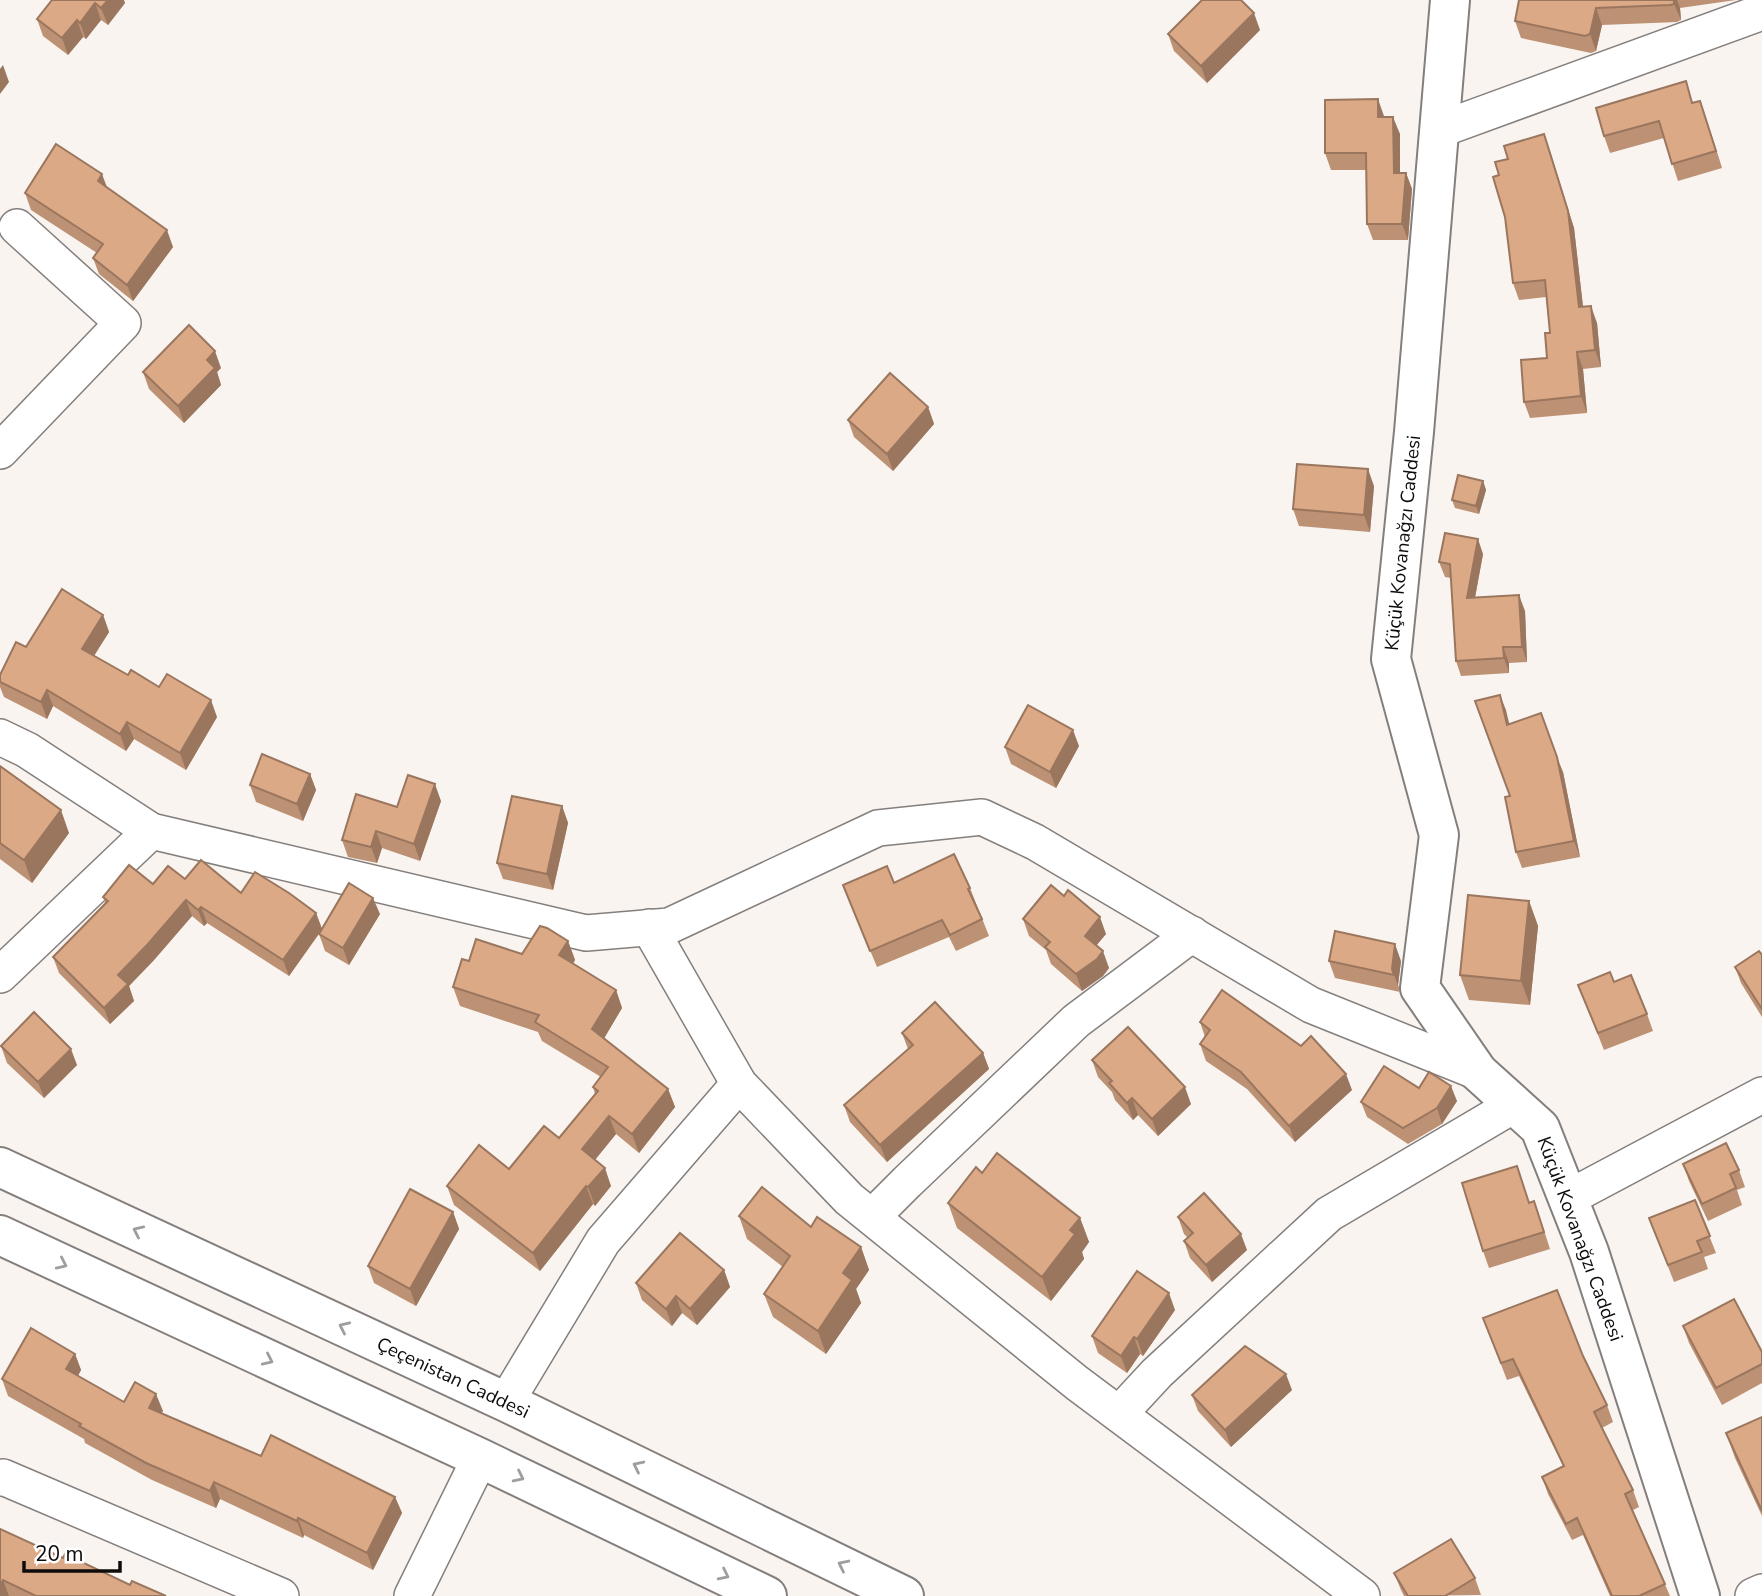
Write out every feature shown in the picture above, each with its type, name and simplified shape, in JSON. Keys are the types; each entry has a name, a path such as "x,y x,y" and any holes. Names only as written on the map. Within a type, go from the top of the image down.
{"main road":[{"name":"Küçük Kovanağzı Caddesi","path":"1450,0 1414,432 1391,659 1439,835 1420,988 1478,1072 1539,1128 1590,1252 1700,1596"},
{"name":"Çeçenistan Caddesi","path":"0,1167 506,1402 904,1596"},
{"path":"0,1235 480,1458 767,1596"}],"street":[{"path":"1439,130 1762,12"},
{"path":"0,451 123,323 17,227"},
{"path":"0,737 26,750 151,831 586,933 668,926 878,828 982,817 1035,842 1311,1004 1478,1072"},
{"path":"0,975 151,831"},
{"path":"649,927 739,1084 849,1199 1077,1383 1362,1596"},
{"path":"872,1217 1076,1020 1192,934"},
{"path":"506,1402 603,1241 739,1084"},
{"path":"1568,1198 1762,1096"},
{"path":"1119,1414 1157,1373 1329,1214 1514,1105"},
{"path":"412,1596 480,1458"},
{"path":"0,1478 281,1596"},
{"path":"1753,1596 1762,1591"}],"building":[{"path":"52,0 108,0 101,8 95,3 80,23 77,20 62,38 37,19"},
{"path":"1202,0 1241,0 1254,13 1201,66 1168,34"},
{"path":"1519,0 1674,0 1674,4 1596,8 1590,34 1585,36 1515,21"},
{"path":"1686,81 1692,103 1700,101 1716,151 1672,164 1659,121 1604,136 1596,108"},
{"path":"1378,99 1378,117 1393,117 1394,173 1406,173 1402,224 1367,224 1366,153 1325,153 1325,100"},
{"path":"1544,134 1568,211 1579,307 1591,306 1595,350 1577,352 1581,396 1524,402 1521,360 1547,358 1545,333 1550,333 1545,280 1513,283 1505,217 1493,177 1499,175 1495,162 1508,159 1504,146"},
{"path":"56,144 102,174 98,181 167,230 127,285 93,258 103,244 25,193"},
{"path":"189,325 215,351 207,360 215,368 178,406 143,372"},
{"path":"890,373 928,407 887,454 848,420"},
{"path":"1297,464 1368,469 1364,515 1293,509"},
{"path":"1458,475 1483,481 1476,506 1452,500"},
{"path":"1445,533 1478,539 1467,598 1519,595 1522,647 1503,647 1504,658 1456,661 1450,564 1439,562"},
{"path":"62,589 103,615 82,649 128,675 131,670 159,687 167,674 211,700 180,753 127,722 120,734 47,690 41,702 0,682 0,675 16,642 26,647"},
{"path":"1500,695 1507,725 1541,713 1557,757 1574,841 1516,852 1505,797 1510,796 1475,701"},
{"path":"1028,705 1073,730 1050,772 1005,747"},
{"path":"262,754 310,774 297,804 250,785"},
{"path":"0,766 61,810 24,860 0,843"},
{"path":"408,775 435,784 414,844 376,831 371,847 342,840 356,794 397,807"},
{"path":"512,796 562,806 547,874 497,863"},
{"path":"954,854 982,919 950,935 942,920 870,951 843,885 887,866 894,883"},
{"path":"201,860 241,893 255,872 316,913 283,960 201,907 198,910 186,900 118,975 128,984 104,1008 53,957 108,901 103,897 129,865 153,884 168,866 185,879"},
{"path":"349,883 373,898 343,948 319,934"},
{"path":"1051,885 1064,896 1068,890 1100,917 1085,936 1103,951 1097,959 1076,974 1045,947 1050,942 1023,919"},
{"path":"1468,895 1529,901 1521,981 1460,975"},
{"path":"540,926 568,941 559,955 616,990 592,1029 668,1089 632,1134 609,1116 582,1149 605,1168 588,1187 586,1186 533,1253 447,1186 479,1145 509,1169 544,1126 559,1138 598,1091 593,1087 608,1067 535,1022 539,1015 453,987 462,959 469,961 476,939 522,954"},
{"path":"1335,931 1395,944 1392,969 1394,975 1329,961"},
{"path":"1759,951 1762,955 1762,1009 1735,967"},
{"path":"1610,972 1614,982 1631,975 1647,1014 1598,1033 1578,985"},
{"path":"1222,990 1301,1046 1311,1036 1346,1074 1289,1126 1241,1072 1200,1044 1210,1030 1200,1022"},
{"path":"935,1002 983,1053 880,1145 844,1105 913,1045 902,1033"},
{"path":"34,1012 71,1049 38,1082 1,1046"},
{"path":"1128,1027 1185,1087 1152,1119 1132,1098 1127,1103 1109,1083 1112,1081 1092,1060"},
{"path":"1384,1066 1419,1088 1429,1072 1451,1086 1437,1108 1403,1128 1361,1102"},
{"path":"1726,1143 1739,1170 1730,1174 1736,1188 1702,1204 1683,1164"},
{"path":"997,1153 1080,1218 1070,1230 1075,1234 1042,1277 948,1203 976,1167 982,1173"},
{"path":"1517,1166 1529,1203 1534,1201 1544,1232 1483,1251 1462,1183"},
{"path":"762,1187 811,1227 817,1217 861,1247 843,1273 852,1280 818,1331 764,1294 790,1256 739,1216"},
{"path":"410,1189 453,1212 410,1289 368,1266"},
{"path":"1204,1193 1241,1234 1206,1265 1184,1241 1193,1233 1178,1217"},
{"path":"1695,1200 1710,1236 1697,1241 1702,1252 1668,1265 1649,1218"},
{"path":"680,1233 724,1270 690,1309 676,1296 666,1309 636,1283"},
{"path":"1137,1271 1169,1293 1137,1339 1134,1337 1121,1356 1092,1336"},
{"path":"1557,1290 1583,1356 1607,1405 1594,1412 1633,1490 1625,1494 1665,1584 1639,1596 1612,1596 1577,1518 1566,1524 1542,1477 1564,1466 1513,1359 1501,1363 1483,1318"},
{"path":"1734,1299 1762,1352 1762,1364 1716,1388 1683,1326"},
{"path":"31,1328 75,1354 66,1369 124,1402 135,1382 156,1394 149,1408 261,1456 271,1435 395,1497 367,1553 298,1518 297,1521 214,1482 210,1491 146,1463 2,1379"},
{"path":"1245,1346 1286,1374 1225,1430 1192,1395"},
{"path":"1762,1417 1762,1511 1726,1433"},
{"path":"0,1529 63,1558 65,1554 130,1585 132,1581 166,1596 36,1596 3,1580 0,1586"},
{"path":"1451,1539 1475,1578 1445,1596 1408,1596 1394,1573"}]}
